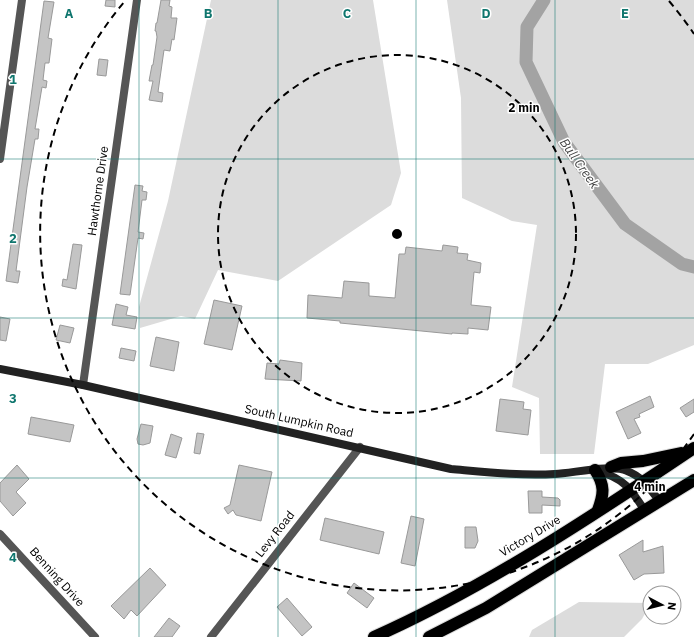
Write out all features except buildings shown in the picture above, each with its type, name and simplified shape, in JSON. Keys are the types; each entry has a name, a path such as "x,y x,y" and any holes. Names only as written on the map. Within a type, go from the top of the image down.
{"highway":[{"path":"611,467 621,463 643,461 691,450"},
{"name":"Victory Drive","path":"374,637 418,618 552,540 691,450"},
{"path":"595,470 601,480 603,488 603,497 598,510"},
{"path":"429,637 486,608 646,511 694,480"}],"main road":[{"name":"South Lumpkin Road","path":"0,370 83,384 451,469 511,474 554,474 611,467 627,470 644,480 660,502"},
{"name":"South Lumpkin Road","path":"595,470 613,476 631,489 646,511"}],"street":[{"path":"0,159 22,0"},
{"name":"Hawthorne Drive","path":"83,384 137,0"},
{"name":"Levy Road","path":"211,637 360,447"},
{"name":"Benning Drive","path":"0,534 95,637"}],"shaded area":[{"path":"211,0 373,0 401,173 391,205 278,281 218,270 195,319 181,316 140,328 139,307 168,201"},
{"path":"447,0 694,0 694,345 648,364 605,364 594,454 540,454 539,398 512,387 537,225 512,221 462,198 461,98"},
{"path":"579,602 642,603 642,619 624,637 529,637 532,630"}],"waterway":[{"name":"Bull Creek","path":"544,0 527,27 526,62 564,142 625,224 682,264 694,267"}]}
